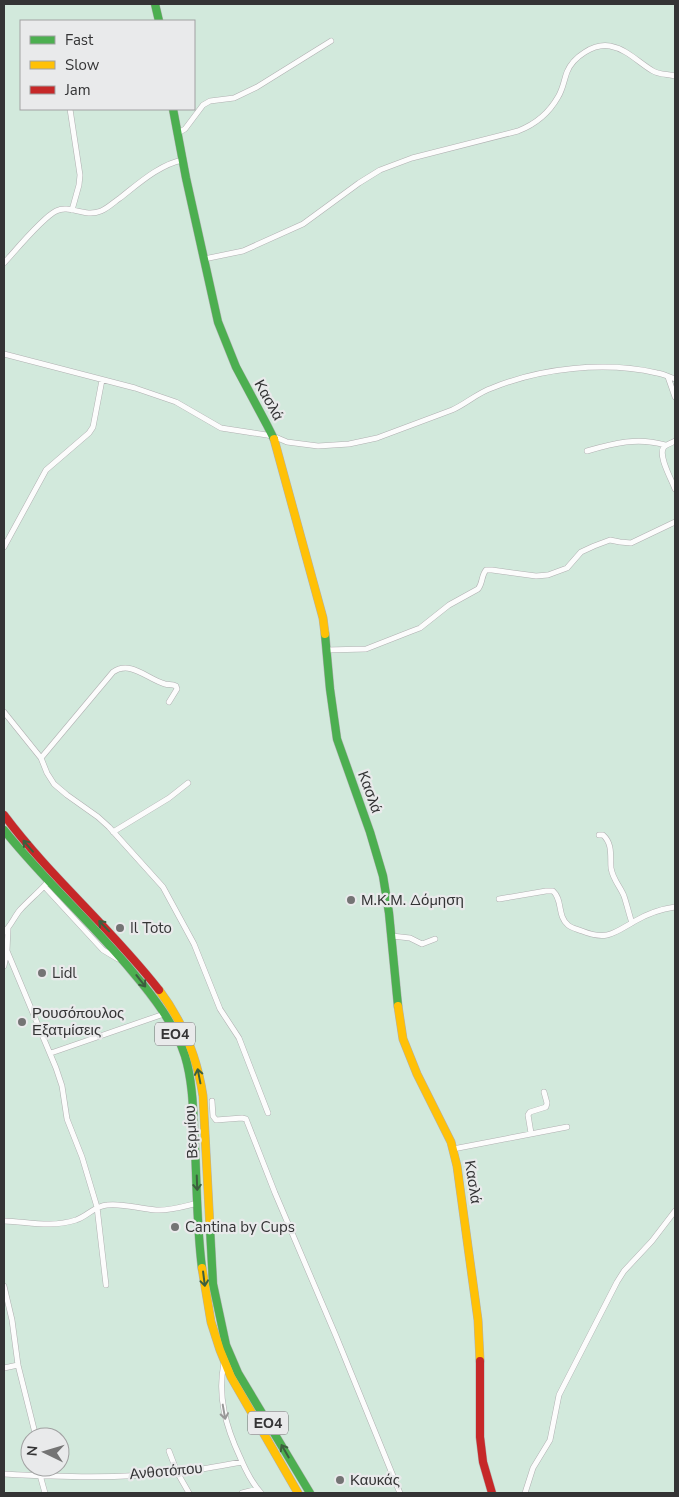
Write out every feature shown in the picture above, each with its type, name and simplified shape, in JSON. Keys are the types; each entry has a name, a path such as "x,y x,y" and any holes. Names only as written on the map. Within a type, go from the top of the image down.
{"main road":[{"path":"155,4 158,20"},
{"name":"Κασλά","path":"173,110 214,309 224,342 234,365 273,436 286,476 319,602 328,650 335,730 378,859 386,890 399,1012 405,1045 453,1149 461,1185 476,1294 480,1350 480,1437 483,1462 492,1493"},
{"name":"Βερμίου","path":"4,815 49,881 130,955 164,996 184,1030 198,1069 203,1096 213,1284 228,1353 238,1374 310,1493"},
{"name":"Βερμίου","path":"4,830 17,847 138,978 164,1014 181,1045 188,1067 194,1123 202,1256 208,1303 219,1348 224,1363 298,1493"}],"street":[{"path":"178,133 185,129 203,105 234,98 257,87 330,40"},
{"path":"204,259 242,251 303,224 380,170 412,158 528,128 543,117 558,98 568,70 573,62 592,49 603,46 618,48 659,74 675,76"},
{"path":"70,110 80,175 72,210"},
{"path":"4,263 46,218 56,211 65,209 90,213 102,211 158,170 183,160"},
{"path":"4,354 135,388 176,402 222,428 273,436 287,442 318,446 340,445 370,440 457,408 492,388 514,380 562,369 637,369 659,373 675,380"},
{"path":"668,377 675,397"},
{"path":"4,547 46,470 89,433 93,427 102,380"},
{"path":"587,451 625,441 644,441 665,445 675,441"},
{"path":"665,445 662,455 675,489"},
{"path":"328,650 366,649 420,628 449,605 478,589 481,585 482,574 486,570 536,576 548,575 564,570 581,552 594,546 610,540 630,543 675,522"},
{"path":"41,758 117,670 130,668 166,684 176,686 177,689 169,702"},
{"path":"4,712 41,758 54,784 113,832 163,887 189,934 220,1009 237,1034 268,1113"},
{"path":"113,832 169,798 188,783"},
{"path":"599,835 603,835 608,840 613,877 624,898 632,923"},
{"path":"4,966 7,951 6,930 20,910 49,881"},
{"path":"499,899 552,891 558,898 560,912 566,924 595,936 611,935 652,913 675,908"},
{"path":"392,936 410,938 422,944 434,939"},
{"path":"7,951 51,1053 62,1086 67,1119 82,1157 97,1207 106,1284"},
{"path":"51,1053 164,1014"},
{"path":"531,1133 528,1115 530,1112 546,1107 547,1103 544,1092"},
{"path":"212,1101 213,1116 216,1120 246,1119 278,1202 336,1336 400,1493"},
{"path":"453,1149 567,1127"},
{"path":"4,1221 46,1225 76,1220 97,1207 114,1204 162,1210 198,1203"},
{"path":"525,1493 533,1468 550,1440 559,1395 617,1282 675,1211"},
{"path":"4,1286 12,1320 14,1344 24,1394 33,1427"},
{"path":"228,1353 224,1363 222,1382 223,1408 231,1438 259,1491 242,1493"},
{"path":"4,1368 18,1364"},
{"path":"169,1451 177,1472 189,1493"},
{"name":"Ανθοτόπου","path":"70,1476 134,1476 177,1472 242,1462"},
{"name":"Ανθοτόπου","path":"4,1474 20,1474"},
{"path":"41,1477 45,1493"}],"green space":[{"path":"4,4 675,4 675,1493 4,1493"}],"traffic: fast":[{"path":"155,4 159,20"},
{"path":"173,110 186,178 218,322 236,367 274,439"},
{"path":"325,634 337,739 370,832 383,876 389,913 398,1006"},
{"path":"4,830 35,866 116,952 155,1000 181,1044 192,1092 202,1268"},
{"path":"210,1228 213,1284 226,1345 238,1373 310,1493"}],"traffic: slow":[{"path":"274,439 323,618 325,634"},
{"path":"159,990 182,1027 197,1067 203,1096 210,1228"},
{"path":"398,1006 403,1039 417,1074 451,1142 457,1166 478,1320 480,1361"},
{"path":"202,1268 211,1322 231,1377 298,1493"}],"traffic: jam":[{"path":"4,815 41,860 121,945 159,990"},
{"path":"480,1361 480,1437 483,1462 492,1493"}],"place":[{"name":"Μ.Κ.Μ. Δόμηση","path":"351,900"},
{"name":"Il Toto","path":"120,928"},
{"name":"Lidl","path":"42,973"},
{"name":"Ρουσόπουλος Εξατμίσεις","path":"22,1022"},
{"name":"Cantina by Cups","path":"175,1227"},
{"name":"Καυκάς","path":"340,1480"}]}
